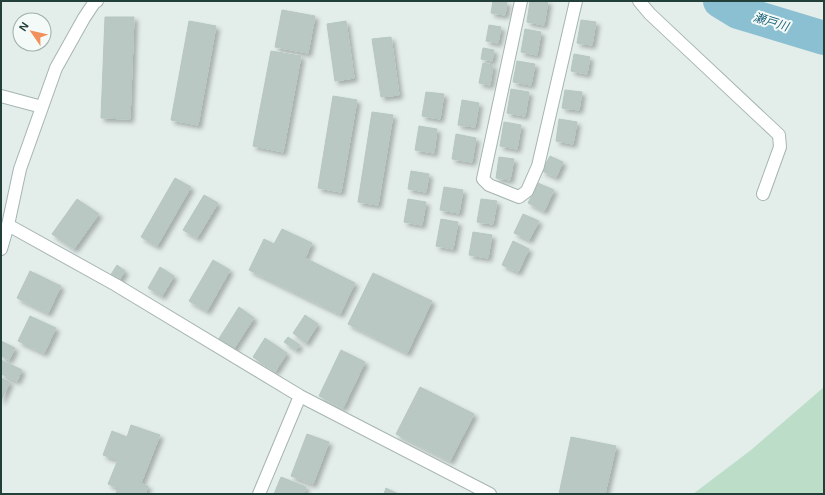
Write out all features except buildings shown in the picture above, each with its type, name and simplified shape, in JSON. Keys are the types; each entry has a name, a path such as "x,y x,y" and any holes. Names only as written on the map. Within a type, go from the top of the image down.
{"street":[{"path":"1,249 8,225 20,169 56,68 84,18 94,3 98,1"},
{"path":"520,1 483,179 489,185 519,197 527,191 538,166 576,1"},
{"path":"639,1 650,14 779,135 780,147 763,194"},
{"path":"1,96 42,107"},
{"path":"8,225 116,285 300,396 490,494"},
{"path":"259,494 300,396"}],"green space":[{"path":"824,387 824,494 693,494 751,450"}],"waterway":[{"name":"瀬戸川","path":"720,1 738,12 824,38"}]}
